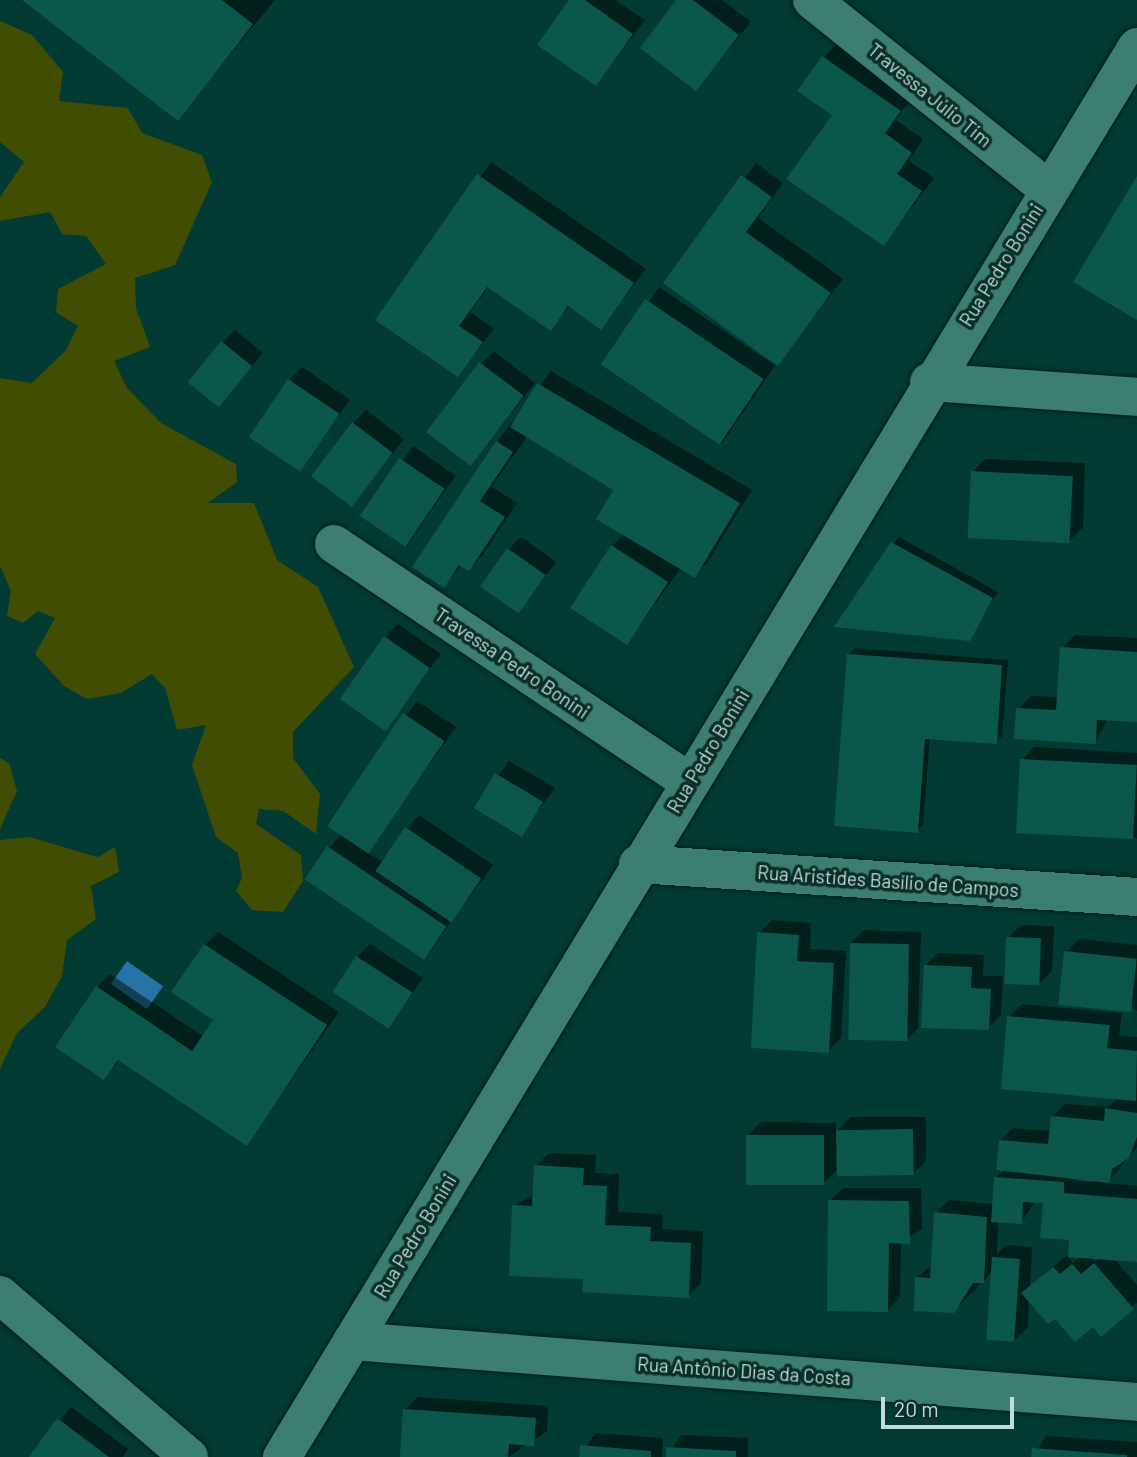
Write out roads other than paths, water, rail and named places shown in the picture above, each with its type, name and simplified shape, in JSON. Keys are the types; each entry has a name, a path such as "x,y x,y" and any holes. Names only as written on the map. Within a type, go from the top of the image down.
{"street":[{"name":"Travessa Júlio Tim","path":"812,0 1048,189"},
{"name":"Rua Pedro Bonini","path":"282,1457 929,382 1137,47"},
{"path":"929,382 1137,397"},
{"name":"Travessa Pedro Bonini","path":"334,544 689,782"},
{"name":"Rua Aristides Basílio de Campos","path":"638,864 1137,897"},
{"path":"0,1295 189,1457"},
{"name":"Rua Antônio Dias da Costa","path":"352,1341 1137,1402"}],"water":[{"path":"127,961 163,986 147,1009 111,984"}]}
